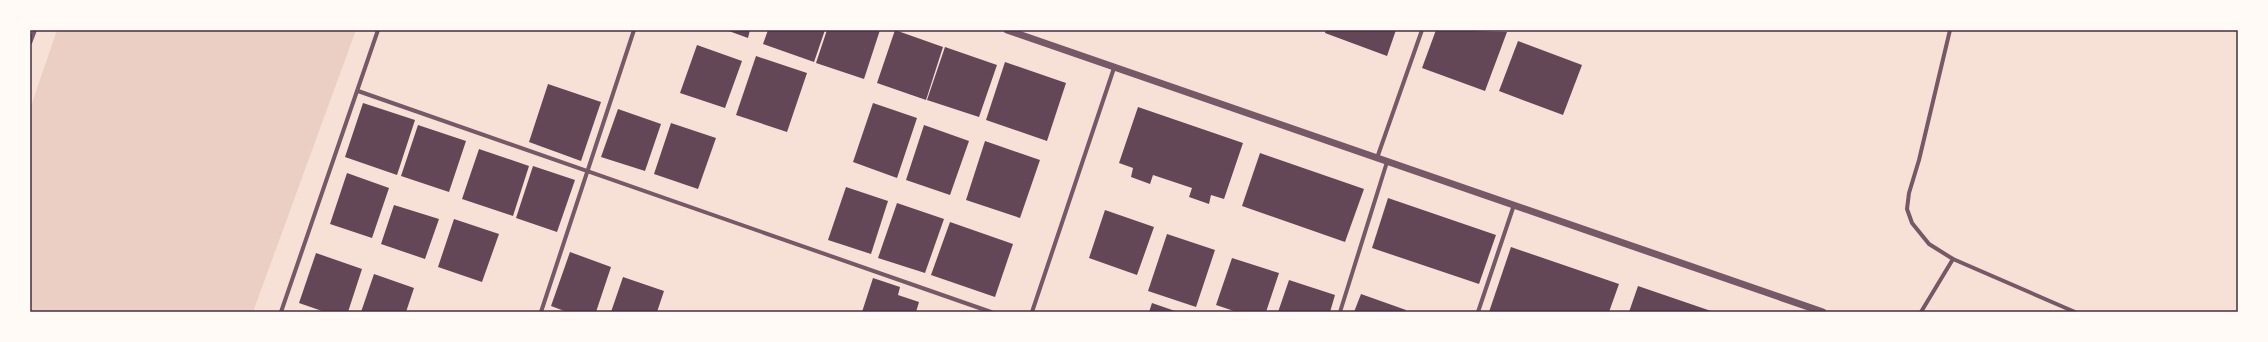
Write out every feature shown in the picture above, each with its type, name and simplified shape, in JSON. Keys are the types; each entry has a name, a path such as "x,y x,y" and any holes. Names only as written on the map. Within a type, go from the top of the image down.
{"street":[{"path":"30,43 34,30"},
{"path":"282,312 378,30"},
{"path":"541,312 634,30"},
{"path":"1007,30 1823,312"},
{"path":"1378,158 1422,30"},
{"path":"1950,30 1919,160 1909,193 1908,209 1912,223 1929,244 1953,259 2075,312"},
{"path":"1032,312 1114,68"},
{"path":"358,91 991,312"},
{"path":"1340,312 1387,162"},
{"path":"1478,312 1514,205"},
{"path":"1921,312 1953,259"}],"shaded area":[{"path":"57,30 356,30 253,312 30,312 30,109"}],"building":[{"path":"726,30 750,30 748,38"},
{"path":"768,30 825,30 814,62 763,44"},
{"path":"827,30 880,30 864,79 816,63"},
{"path":"895,30 943,47 926,100 877,83"},
{"path":"1326,30 1396,30 1387,56 1325,33"},
{"path":"1436,30 1507,32 1485,91 1422,68"},
{"path":"1518,41 1582,65 1563,115 1499,91"},
{"path":"697,45 742,61 725,108 680,93"},
{"path":"945,47 997,65 979,117 927,100"},
{"path":"756,56 807,73 787,132 736,115"},
{"path":"1005,62 1066,83 1047,141 986,120"},
{"path":"548,84 601,102 581,161 529,142"},
{"path":"363,103 415,120 397,175 345,157"},
{"path":"873,103 917,118 897,178 853,162"},
{"path":"1138,107 1243,143 1224,199 1211,195 1209,204 1189,197 1192,188 1153,175 1150,184 1131,177 1133,168 1119,163"},
{"path":"618,109 661,124 645,171 601,157"},
{"path":"671,123 716,138 698,189 654,174"},
{"path":"418,125 466,141 449,192 401,176"},
{"path":"924,125 969,141 950,195 906,180"},
{"path":"985,141 1040,160 1020,218 966,200"},
{"path":"479,149 529,166 513,216 462,199"},
{"path":"1260,153 1364,189 1345,242 1242,206"},
{"path":"533,166 575,180 557,232 516,218"},
{"path":"347,173 389,188 372,238 330,224"},
{"path":"846,187 888,201 871,254 828,240"},
{"path":"1388,198 1496,235 1479,284 1372,248"},
{"path":"897,203 944,219 925,273 878,258"},
{"path":"394,205 439,219 425,259 381,244"},
{"path":"1105,210 1154,227 1137,275 1089,258"},
{"path":"454,219 499,234 482,282 438,267"},
{"path":"950,222 1013,244 995,297 931,275"},
{"path":"1167,234 1215,250 1196,307 1148,291"},
{"path":"1511,247 1619,284 1609,312 1489,312"},
{"path":"570,252 611,267 596,312 567,312 551,306"},
{"path":"316,253 362,269 348,312 325,312 299,303"},
{"path":"1232,258 1279,273 1266,312 1237,312 1216,305"},
{"path":"374,274 414,288 406,312 361,312"},
{"path":"623,277 664,291 657,312 611,312"},
{"path":"873,278 900,287 898,295 919,302 916,312 862,312"},
{"path":"1289,280 1335,295 1330,312 1278,312"},
{"path":"1638,286 1714,312 1629,312"},
{"path":"1361,294 1406,310 1405,312 1354,312"},
{"path":"1152,303 1178,312 1149,312"}]}
